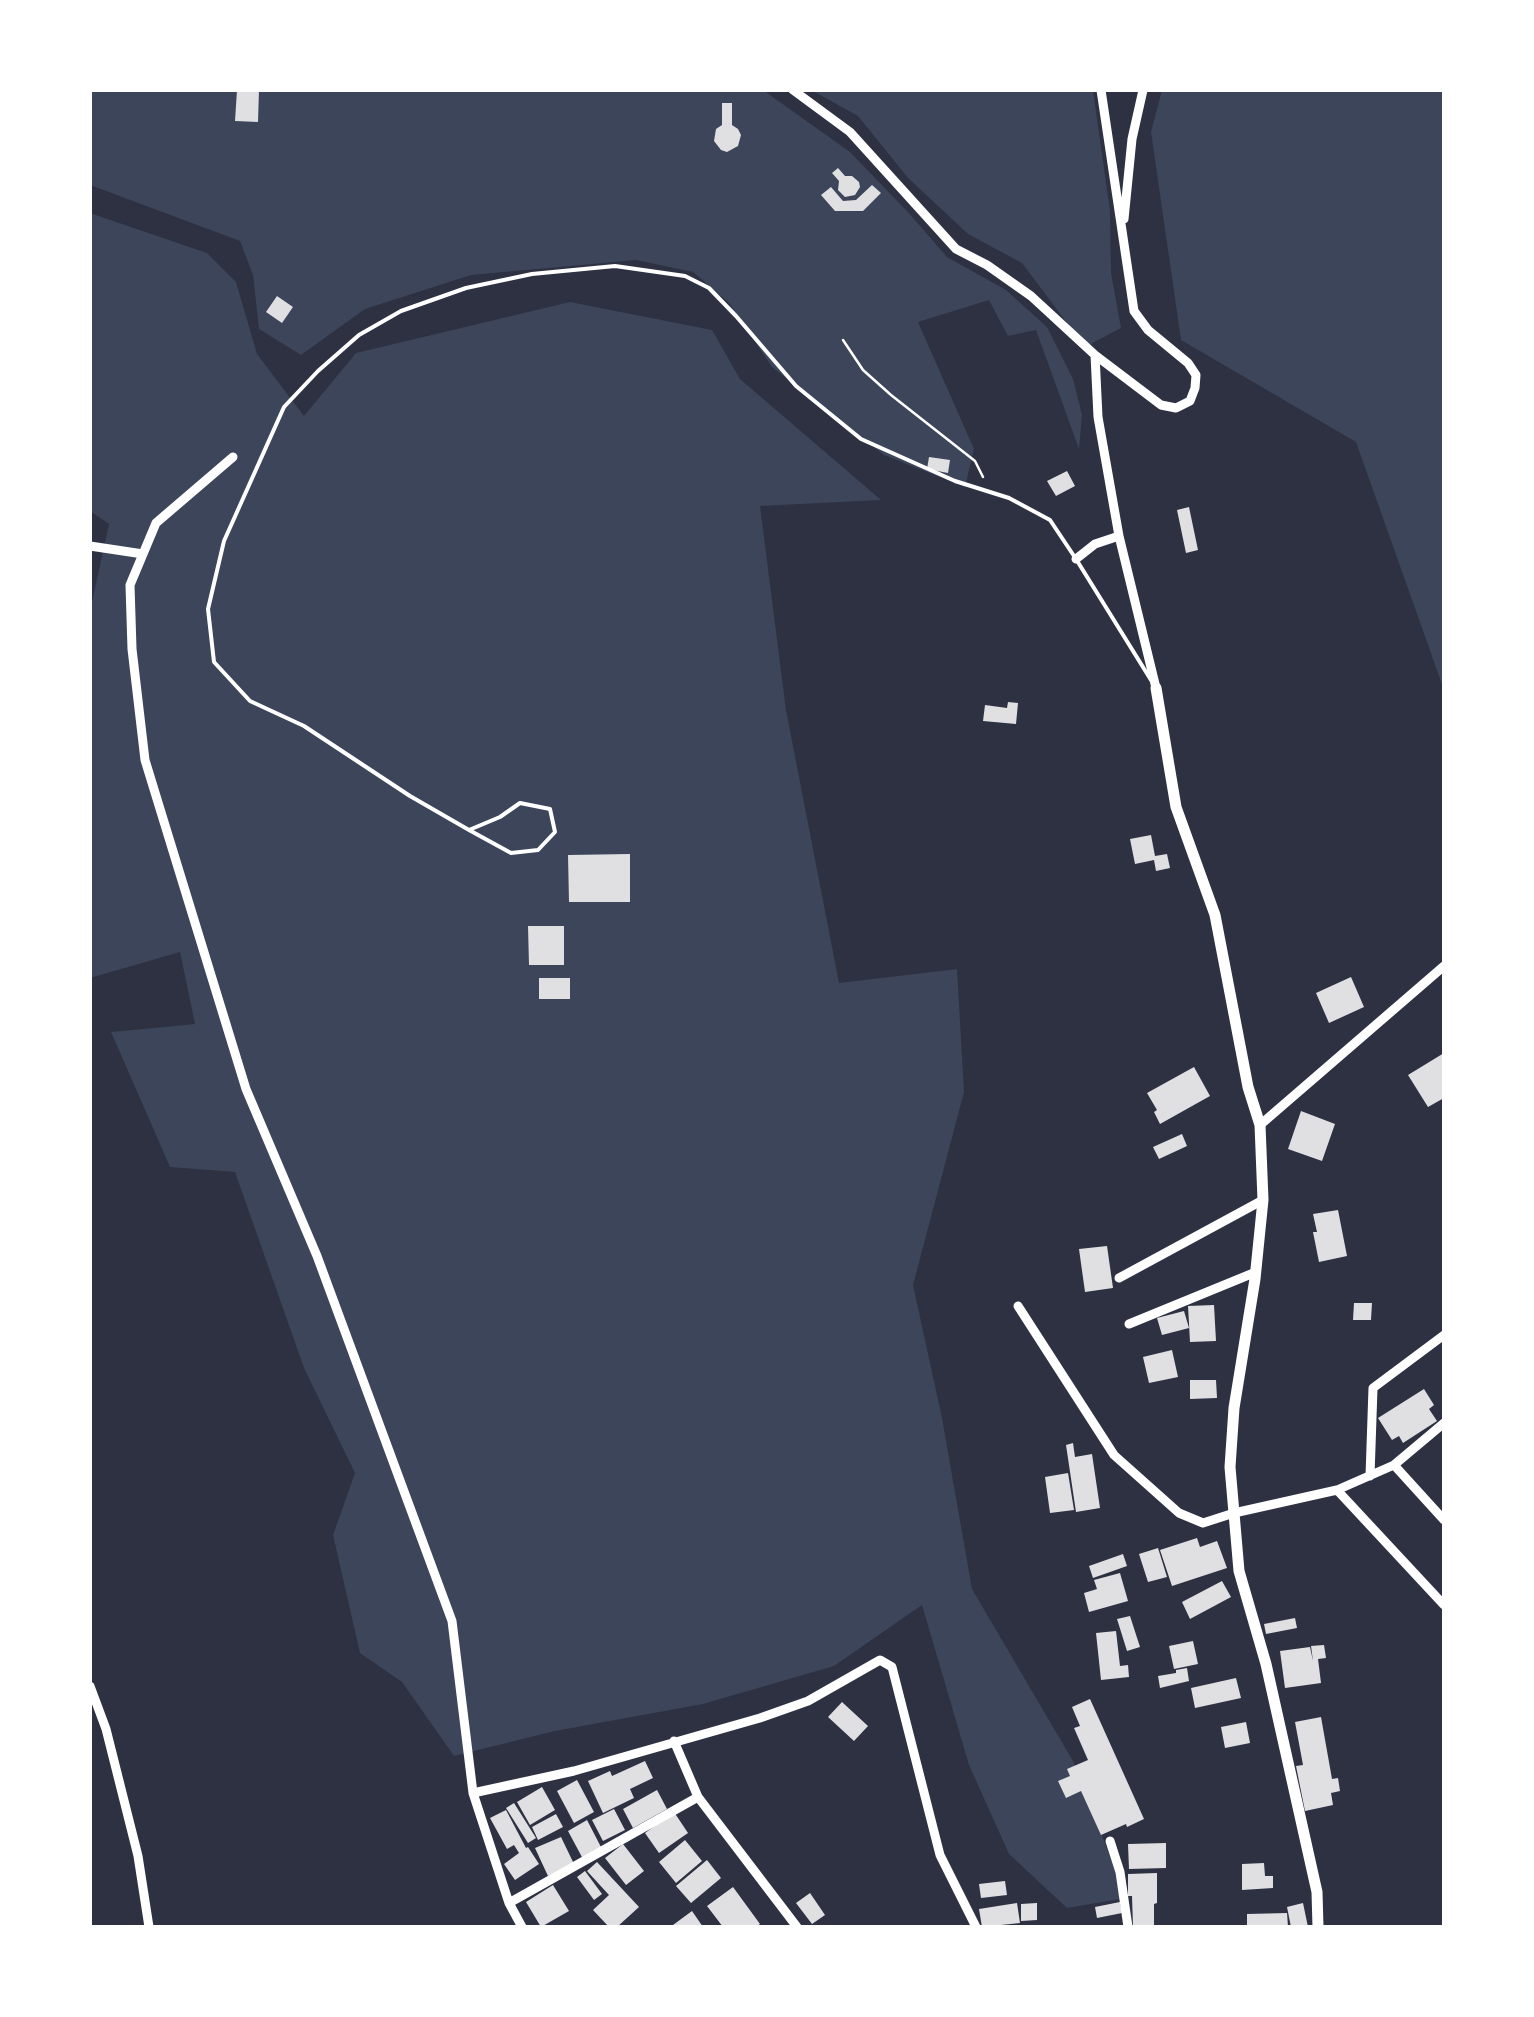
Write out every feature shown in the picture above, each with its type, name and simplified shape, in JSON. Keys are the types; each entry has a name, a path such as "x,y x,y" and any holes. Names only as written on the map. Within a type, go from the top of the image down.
{"street":[{"path":"793,90 850,132 956,249 1031,296 1095,355 1162,405 1176,408 1190,401 1196,375 1188,363 1148,330 1134,310 1101,90"},
{"path":"1122,237 1132,139 1143,90"},
{"path":"1095,355 1098,417 1119,536 1156,688 1176,807 1215,915 1248,1087 1260,1125 1263,1200 1256,1272 1234,1408 1230,1467 1238,1570 1266,1664 1317,1892 1318,1927"},
{"path":"232,457 156,523 130,585 132,649 145,760 246,1089 317,1256 452,1620 473,1793 509,1902 522,1927"},
{"path":"1076,558 1095,544 1119,536"},
{"path":"90,546 143,554"},
{"path":"1260,1125 1444,966"},
{"path":"1120,1278 1263,1200"},
{"path":"1129,1324 1256,1272"},
{"path":"1018,1306 1114,1454 1178,1512 1202,1523 1234,1512 1337,1490 1394,1465 1444,1423"},
{"path":"1370,1476 1373,1388 1444,1335"},
{"path":"1394,1465 1444,1520"},
{"path":"1337,1490 1444,1605"},
{"path":"473,1793 574,1771 760,1718 808,1701 880,1660 892,1667 940,1855 976,1927"},
{"path":"90,1686 106,1729 138,1856 149,1927"},
{"path":"674,1741 698,1797 797,1927"},
{"path":"509,1902 698,1797"},
{"path":"1110,1841 1120,1872 1128,1927"}],"lane":[{"path":"469,830 500,817 520,803 550,809 555,832 538,850 511,852 469,830 410,796 304,726 250,701 214,662 208,609 224,542 284,407 318,371 359,336 401,312 466,288 532,274 615,266 685,276 709,288 796,386 860,439 955,481 1009,498 1050,520 1156,688"}],"path":[{"path":"843,340 863,370 891,396 976,461 989,492"}],"shaded area":[{"path":"90,90 763,90 850,152 947,257 1006,290 1047,327 1073,379 1082,415 1079,449 1036,330 1008,336 989,300 918,322 974,449 965,487 884,455 772,367 729,303 693,272 636,260 471,275 365,309 301,355 259,329 253,275 240,241 90,185"},
{"path":"811,90 1093,90 1110,211 1111,273 1121,328 1085,347 1022,263 968,234 908,178 858,116"},
{"path":"1162,90 1444,90 1444,690 1356,442 1181,340 1151,132"},
{"path":"90,213 207,253 236,282 257,354 304,416 356,353 570,302 712,330 740,379 881,500 760,506 786,710 839,983 957,969 964,1092 913,1285 942,1418 972,1589 1073,1761 1126,1898 1067,1908 1009,1854 969,1765 922,1605 834,1666 703,1704 555,1731 454,1756 402,1682 360,1653 333,1535 355,1473 304,1368 235,1172 170,1167 111,1032 195,1024 180,952 90,978 90,611 109,524 90,511"}],"building":[{"path":"237,90 259,90 258,122 235,121"},
{"path":"722,103 732,103 732,125 741,135 738,146 727,152 714,141 716,129 722,125"},
{"path":"838,168 859,182 855,195 845,197 838,190 839,181 832,173"},
{"path":"872,185 881,193 863,211 835,211 821,195 831,187 843,201 856,200"},
{"path":"277,296 293,307 282,323 266,312"},
{"path":"929,457 950,460 948,473 927,469"},
{"path":"1067,471 1075,486 1056,496 1047,481"},
{"path":"1189,507 1198,550 1186,553 1177,510"},
{"path":"1008,702 1018,703 1016,724 983,721 985,705 1007,708"},
{"path":"1151,835 1155,856 1167,854 1170,868 1156,871 1154,860 1135,864 1130,839"},
{"path":"630,854 630,902 569,902 568,855"},
{"path":"528,926 564,926 564,965 529,965"},
{"path":"1351,977 1364,1007 1329,1023 1316,993"},
{"path":"539,978 570,978 570,999 539,999"},
{"path":"1444,1053 1444,1098 1428,1107 1408,1075"},
{"path":"1194,1067 1210,1096 1160,1124 1147,1093"},
{"path":"1301,1111 1335,1124 1322,1161 1288,1149"},
{"path":"1182,1134 1187,1146 1159,1159 1153,1147"},
{"path":"1338,1210 1347,1256 1319,1262 1313,1214"},
{"path":"1107,1246 1113,1288 1085,1292 1079,1249"},
{"path":"1354,1303 1372,1303 1371,1320 1353,1320"},
{"path":"1214,1305 1216,1341 1190,1342 1188,1306"},
{"path":"1184,1311 1189,1328 1162,1335 1157,1318"},
{"path":"1172,1350 1178,1377 1149,1383 1143,1357"},
{"path":"1190,1380 1216,1380 1217,1398 1190,1399"},
{"path":"1424,1389 1434,1405 1429,1409 1437,1421 1403,1443 1399,1436 1392,1440 1378,1418"},
{"path":"1073,1443 1075,1457 1092,1454 1100,1508 1076,1512 1066,1445"},
{"path":"1068,1473 1074,1510 1050,1513 1045,1477"},
{"path":"1197,1538 1200,1547 1217,1541 1227,1568 1172,1586 1160,1550"},
{"path":"1158,1548 1167,1577 1148,1582 1139,1554"},
{"path":"1123,1554 1127,1566 1093,1578 1089,1566"},
{"path":"1120,1573 1128,1601 1089,1612 1084,1593 1097,1589 1094,1580"},
{"path":"1222,1581 1231,1597 1190,1619 1182,1602"},
{"path":"1130,1616 1140,1647 1127,1651 1117,1619"},
{"path":"1295,1618 1297,1628 1266,1634 1264,1624"},
{"path":"1116,1631 1120,1666 1128,1665 1129,1677 1101,1680 1096,1633"},
{"path":"1193,1641 1198,1664 1174,1669 1169,1646"},
{"path":"1324,1645 1326,1658 1318,1659 1321,1683 1285,1688 1280,1651 1310,1647 1313,1661 1311,1646"},
{"path":"1187,1668 1189,1681 1160,1688 1158,1676"},
{"path":"1236,1678 1241,1698 1195,1708 1191,1688"},
{"path":"1090,1699 1144,1819 1101,1835 1081,1791 1066,1798 1058,1781 1070,1776 1067,1769 1088,1760 1074,1728 1080,1726 1072,1707"},
{"path":"842,1702 868,1726 854,1741 828,1717"},
{"path":"1321,1717 1332,1779 1338,1778 1340,1791 1331,1793 1333,1805 1305,1811 1296,1766 1303,1765 1295,1722"},
{"path":"1246,1722 1250,1743 1225,1748 1221,1727"},
{"path":"645,1761 653,1778 630,1789 634,1798 603,1813 588,1781 610,1771 612,1776"},
{"path":"577,1780 594,1812 574,1823 557,1791"},
{"path":"542,1787 555,1810 530,1825 517,1802"},
{"path":"657,1790 667,1809 633,1828 623,1809"},
{"path":"514,1803 536,1838 528,1843 506,1808"},
{"path":"614,1809 625,1830 603,1841 592,1820"},
{"path":"506,1810 539,1864 515,1880 504,1864 519,1853 514,1845 507,1849 490,1818"},
{"path":"674,1812 688,1833 659,1853 645,1833"},
{"path":"556,1814 563,1827 538,1840 532,1827"},
{"path":"587,1820 602,1849 583,1859 568,1831"},
{"path":"561,1837 574,1864 548,1876 535,1848"},
{"path":"685,1840 702,1861 676,1883 659,1862"},
{"path":"1166,1843 1166,1868 1129,1869 1128,1844"},
{"path":"623,1844 644,1871 626,1885 605,1858"},
{"path":"707,1860 721,1878 691,1903 676,1886"},
{"path":"597,1862 639,1907 617,1927 609,1927 593,1910 609,1895 587,1871"},
{"path":"1264,1863 1265,1876 1273,1876 1273,1888 1242,1890 1242,1864"},
{"path":"585,1871 602,1894 594,1900 577,1877"},
{"path":"1157,1873 1154,1927 1133,1927 1128,1874"},
{"path":"1005,1881 1007,1895 981,1898 979,1884"},
{"path":"553,1885 569,1911 541,1927 526,1902"},
{"path":"733,1887 760,1924 756,1927 723,1927 707,1906"},
{"path":"810,1893 825,1915 812,1924 796,1903"},
{"path":"1120,1902 1122,1913 1097,1918 1095,1907"},
{"path":"1017,1903 1020,1923 982,1927 979,1909"},
{"path":"1037,1903 1037,1920 1021,1921 1021,1904"},
{"path":"1303,1903 1308,1927 1291,1927 1287,1907"},
{"path":"692,1911 703,1927 674,1927 673,1925"},
{"path":"1287,1913 1288,1927 1247,1927 1247,1914"}]}
